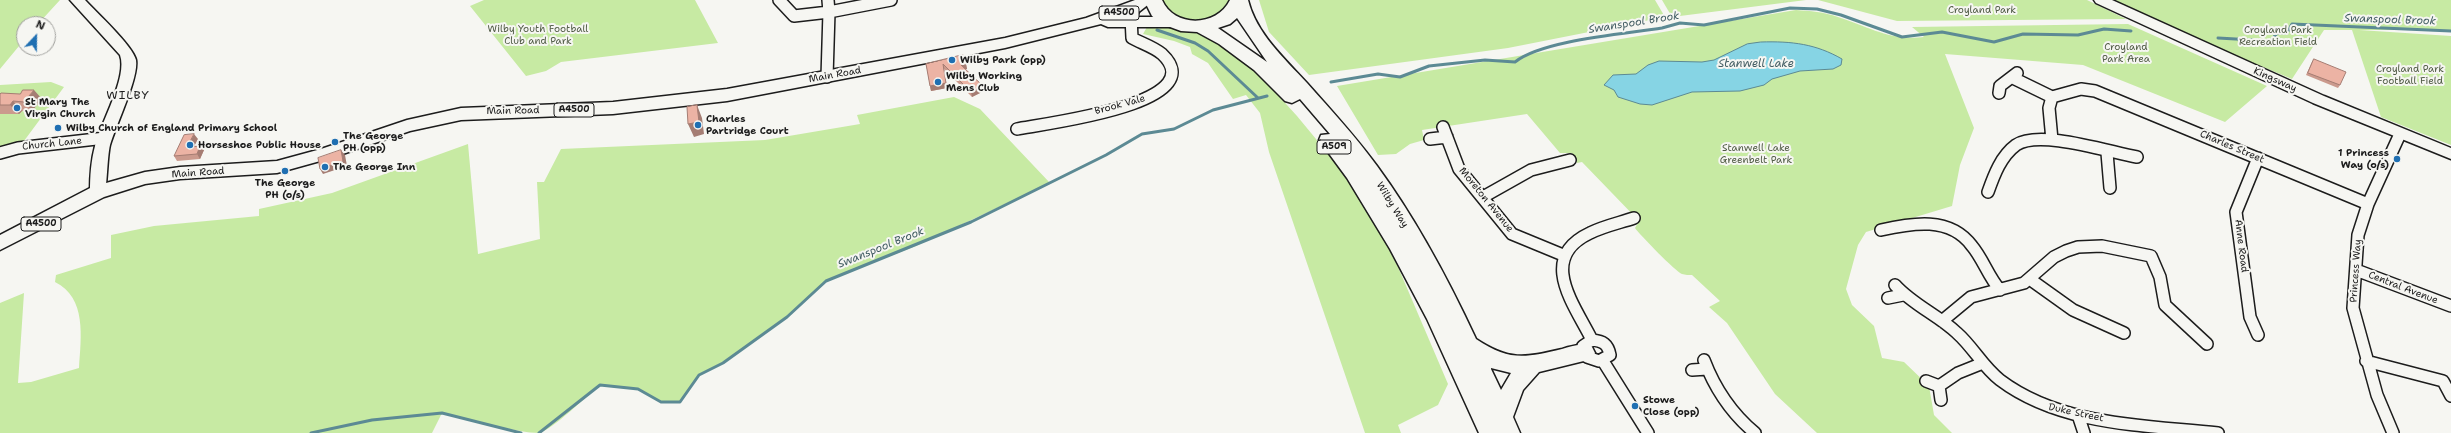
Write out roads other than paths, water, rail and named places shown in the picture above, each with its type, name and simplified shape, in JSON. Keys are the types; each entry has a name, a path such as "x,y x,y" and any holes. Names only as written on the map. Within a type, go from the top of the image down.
{"highway":[{"path":"1153,0 1157,10 1172,22 1199,26 1216,23 1229,16 1239,0"},
{"name":"Wilby Way","path":"1239,0 1243,14 1263,44 1358,156 1378,182 1407,228 1468,344 1500,427"},
{"name":"Wilby Way","path":"1199,26 1215,33 1244,52 1278,84 1315,124 1362,185 1382,214 1500,427"},
{"path":"1468,344 1481,355 1496,361 1531,366 1593,351"},
{"path":"1500,427 1514,384 1531,366"}],"main road":[{"name":"Main Road","path":"0,243 98,192 128,182 161,175 288,164 407,126 449,115 489,111 643,106 727,95 979,49 1138,9 1172,22"}],"street":[{"path":"77,0 122,47 129,61 128,74 105,138 96,175 98,192"},
{"path":"778,0 794,16 829,12 891,0"},
{"path":"827,77 828,0"},
{"name":"Kingsway","path":"2101,0 2225,58 2400,134 2451,154"},
{"name":"Brook Vale","path":"1017,129 1122,106 1147,99 1162,90 1171,76 1170,64 1161,53 1132,38 1138,9"},
{"path":"1999,93 2000,86 2016,75 2052,96 2049,108 2052,140"},
{"name":"Charles Street","path":"2052,96 2080,89 2095,88 2368,204"},
{"name":"Moreton Avenue","path":"1430,139 1445,132 1459,169 1512,234 1563,255"},
{"name":"Princess Way","path":"2393,433 2377,395 2366,361 2353,308 2358,235 2368,204 2400,134"},
{"name":"Church Lane","path":"0,153 18,148 105,138"},
{"path":"1988,192 1994,176 2009,152 2025,141 2052,140 2107,153 2137,157"},
{"path":"1552,152 1558,162"},
{"path":"2107,153 2110,188"},
{"name":"Anne Road","path":"2258,158 2236,212 2250,317 2258,335"},
{"path":"1483,197 1531,170 1570,160"},
{"path":"1634,218 1589,233 1576,240 1563,255 1560,271 1593,351 1648,433"},
{"path":"1881,230 1916,223 1944,226 1960,234 1972,244 1984,268 2000,290"},
{"path":"1942,321 1970,297 2018,286 2031,280 2053,258 2070,248 2085,244 2122,249 2151,256 2160,277 2165,305 2206,344"},
{"name":"Central Avenue","path":"2356,270 2451,306"},
{"path":"2031,280 2073,310 2124,333"},
{"name":"Duke Street","path":"1895,285 1907,300 1942,321 1968,343 1983,363 1999,380 2024,398 2053,410 2096,419 2218,433"},
{"path":"1888,298 1903,295"},
{"path":"2366,361 2443,381 2451,396"},
{"path":"1939,386 1958,372 1983,363"},
{"path":"1692,370 1706,364 1711,380 1727,404 1747,427 1755,433"},
{"path":"1926,380 1939,386"},
{"path":"1939,386 1941,400"},
{"path":"2078,415 2084,433"}],"water":[{"name":"Stanwell Lake","path":"1761,42 1803,44 1823,50 1842,59 1841,65 1833,69 1800,71 1772,79 1764,85 1740,91 1692,92 1652,105 1640,104 1618,97 1614,90 1604,85 1613,75 1636,74 1648,65 1659,61 1702,62 1714,60 1747,44"}],"waterway":[{"name":"Swanspool Brook","path":"1331,82 1378,74 1400,77 1429,66 1485,60 1515,62 1528,54 1564,43 1662,28 1680,23 1704,25 1790,8 1817,9 1841,15 1902,37 1942,32 1994,42 2023,34 2078,35 2104,29 2131,31"},
{"name":"Swanspool Brook","path":"2218,38 2271,41 2277,33 2287,33 2292,24 2451,31"},
{"path":"1157,30 1195,43 1208,51 1258,98"},
{"name":"Swanspool Brook","path":"539,433 600,385 638,389 661,402 680,402 699,375 723,363 787,317 826,281 971,222 1106,155 1142,134 1174,129 1213,110 1267,96"},
{"name":"Swanspool Brook","path":"311,433 372,420 442,413 521,433"}],"place":[{"name":"Wilby Park (opp)","path":"952,60"},
{"name":"Wilby Working Mens Club","path":"938,82"},
{"name":"St Mary The Virgin Church","path":"17,108"},
{"name":"Charles Partridge Court","path":"698,125"},
{"name":"Wilby Church of England Primary School","path":"58,128"},
{"name":"The George PH (opp)","path":"335,142"},
{"name":"Horseshoe Public House","path":"190,145"},
{"name":"1 Princess Way (o/s)","path":"2397,159"},
{"name":"The George Inn","path":"325,167"},
{"name":"The George PH (o/s)","path":"285,171"},
{"name":"Stowe Close (opp)","path":"1635,406"}],"district":[{"name":"WILBY","path":"128,96"}],"park label":[{"name":"Croyland Park","path":"1982,10"},
{"name":"Wilby Youth Football Club and Park","path":"538,34"},
{"name":"Croyland Park Recreation Field","path":"2278,36"},
{"name":"Croyland Park Area","path":"2126,52"},
{"name":"Croyland Park Football Field","path":"2410,74"},
{"name":"Stanwell Lake Greenbelt Park","path":"1756,154"}]}
